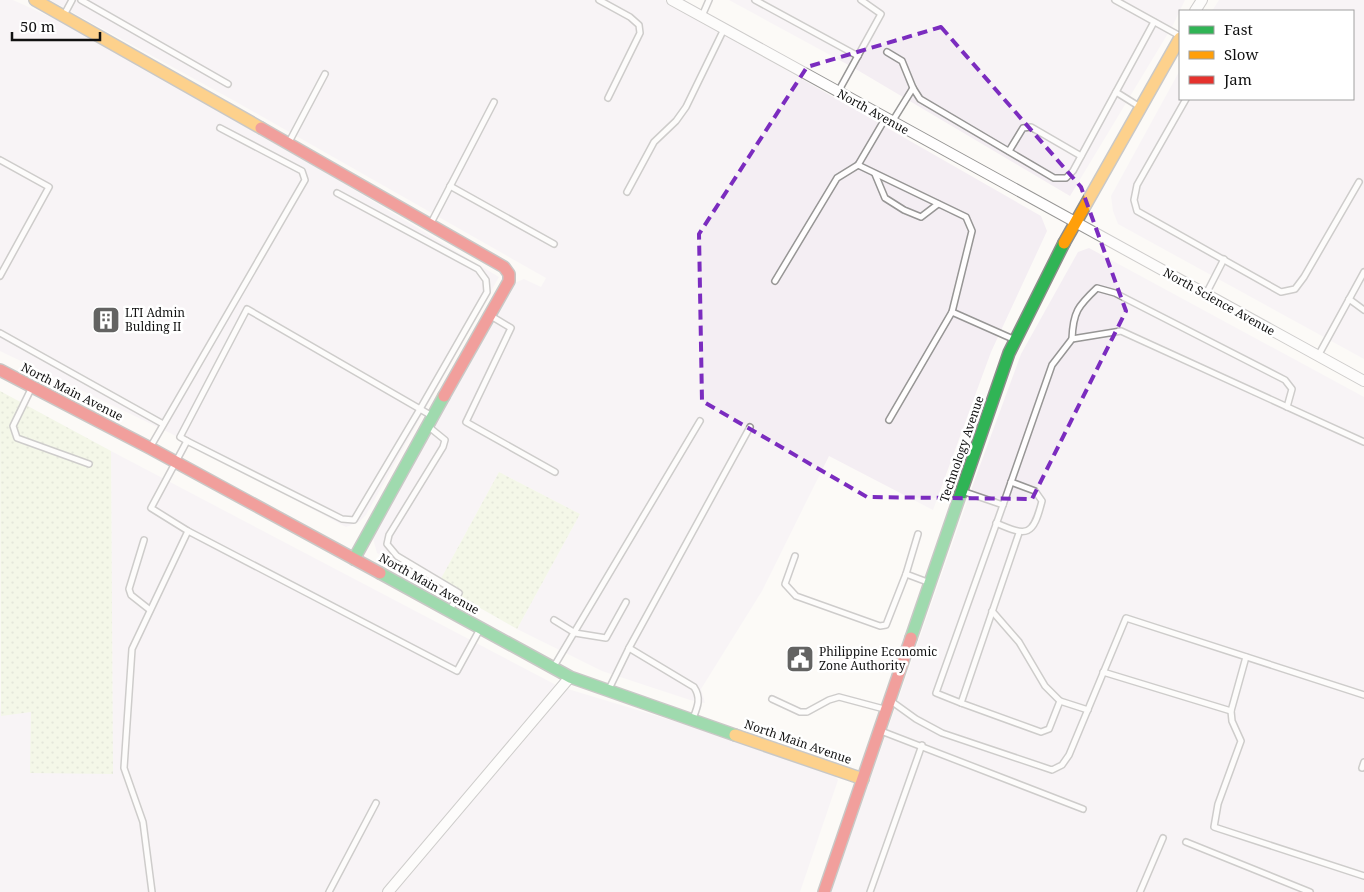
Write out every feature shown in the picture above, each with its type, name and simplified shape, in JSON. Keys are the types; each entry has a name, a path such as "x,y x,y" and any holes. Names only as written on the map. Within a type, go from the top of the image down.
{"street":[{"path":"35,0 504,267 509,274 509,281 429,421 354,559"},
{"name":"North Avenue","path":"672,0 1074,223"},
{"name":"Technology Avenue","path":"824,892 1016,340 1074,223 1179,39"},
{"name":"North Science Avenue","path":"1074,223 1364,381"},
{"name":"North Main Avenue","path":"0,370 150,448 570,677 608,692 863,779"},
{"path":"388,892 570,677"}],"lane":[{"path":"63,16 72,0"},
{"path":"81,0 228,84"},
{"path":"599,0 630,17 639,25 640,34 608,98"},
{"path":"702,16 709,0"},
{"path":"755,0 858,56"},
{"path":"837,93 881,14 860,0"},
{"path":"1115,0 1179,36"},
{"path":"887,52 902,61 913,88 920,99 1054,178 1066,178 1073,171 1154,22"},
{"path":"627,192 654,142 676,121 686,107 724,29"},
{"path":"288,144 325,74"},
{"path":"775,280 837,178 858,165 888,120 913,88"},
{"path":"1116,92 1140,107"},
{"path":"1185,100 1137,185 1134,200 1137,210 1281,292 1295,289 1304,277 1359,182"},
{"path":"429,225 494,102"},
{"path":"1009,151 1023,128 1031,127 1081,156"},
{"path":"150,448 305,180 302,171 220,128"},
{"path":"0,160 49,187 0,276"},
{"path":"858,165 966,217 972,231 952,312 889,420"},
{"path":"875,173 885,198 904,210 921,217 938,204"},
{"path":"450,186 554,244"},
{"path":"337,193 478,269 486,280 487,292 420,409 354,520 342,519 180,437 247,309 420,409 445,440 443,447 389,535 387,544 397,556 458,593 450,612"},
{"path":"1206,294 1224,259"},
{"path":"1318,356 1364,272"},
{"path":"1060,701 1049,728 1041,732 936,693 1052,365 1072,339 1073,319 1080,304 1097,288 1114,292 1285,380 1292,389 1287,407"},
{"path":"1349,299 1364,310"},
{"path":"952,312 1016,340"},
{"path":"489,315 512,328 466,422 555,472"},
{"path":"1072,339 1121,331 1364,442"},
{"path":"0,333 163,424"},
{"path":"32,387 13,426 17,438 89,464"},
{"path":"553,668 700,421"},
{"path":"608,692 629,648 750,428"},
{"path":"187,441 151,508 188,531 457,671 480,628"},
{"path":"996,523 1018,533 1028,531 1037,520 1042,501 1035,490 1011,482"},
{"path":"962,491 1003,505"},
{"path":"152,892 143,822 124,768 132,649 188,531"},
{"path":"961,703 1018,533"},
{"path":"795,556 785,584 796,596 880,626 886,626 906,574 918,534"},
{"path":"144,540 129,589 131,595 150,610"},
{"path":"906,574 930,583"},
{"path":"554,620 575,633 606,638 626,602"},
{"path":"992,611 1019,642 1045,686 1060,701 1088,710"},
{"path":"772,699 800,712 807,712 829,700 839,697 889,705 942,733 1052,770 1062,765 1069,756 1126,618 1364,695"},
{"path":"629,648 694,687 699,694 699,704 692,721"},
{"path":"1246,657 1231,712 1232,721 1240,741 1218,804 1214,827 1364,876"},
{"path":"1103,672 1231,712"},
{"path":"880,730 1082,809"},
{"path":"870,892 922,745"},
{"path":"1362,768 1364,762"},
{"path":"328,892 376,803"},
{"path":"1140,892 1163,838"},
{"path":"1186,842 1310,892"}],"highlighted area":[{"path":"941,27 1081,187 1126,311 1032,499 867,497 702,401 699,234 807,67"}],"shaded area":[{"path":"0,0 13,0 141,58 137,66 318,168 499,277 366,515 359,522 346,527 170,433 0,351"},
{"path":"50,0 664,0 1041,216 1047,231 991,352 933,510 829,456 762,591 701,689 705,703 690,700 602,671 517,629 580,514 499,472 438,584 377,553 372,535 512,284 524,279 541,287 546,278 231,99"},
{"path":"729,0 1185,0 1173,25 1070,196 854,68"},
{"path":"1219,0 1364,0 1364,359 1118,224 1113,211 1111,196 1179,72 1179,100 1354,100 1354,10 1213,10"},
{"path":"1089,248 1364,397 1364,892 831,892 975,479 1021,354 1078,252"},
{"path":"111,451 558,686 829,768 838,780 800,892 0,892 0,699 1,715 31,712 113,774"}],"green space":[{"path":"0,391 111,451 113,774 30,773 31,712 1,716"},
{"path":"499,472 580,514 517,629 438,584"}],"traffic: fast":[{"path":"911,638 1009,353 1064,243"},
{"path":"354,559 444,396"},
{"path":"380,573 570,677 735,735"}],"traffic: slow":[{"path":"35,0 261,128"},
{"path":"1064,243 1179,40"},
{"path":"735,735 863,779"}],"traffic: jam":[{"path":"261,128 504,267 509,274 509,281 444,396"},
{"path":"0,370 150,448 380,573"},
{"path":"824,892 911,638"}],"place":[{"name":"LTI Admin Bulding II","path":"106,320"},
{"name":"Philippine Economic Zone Authority","path":"800,659"}]}
